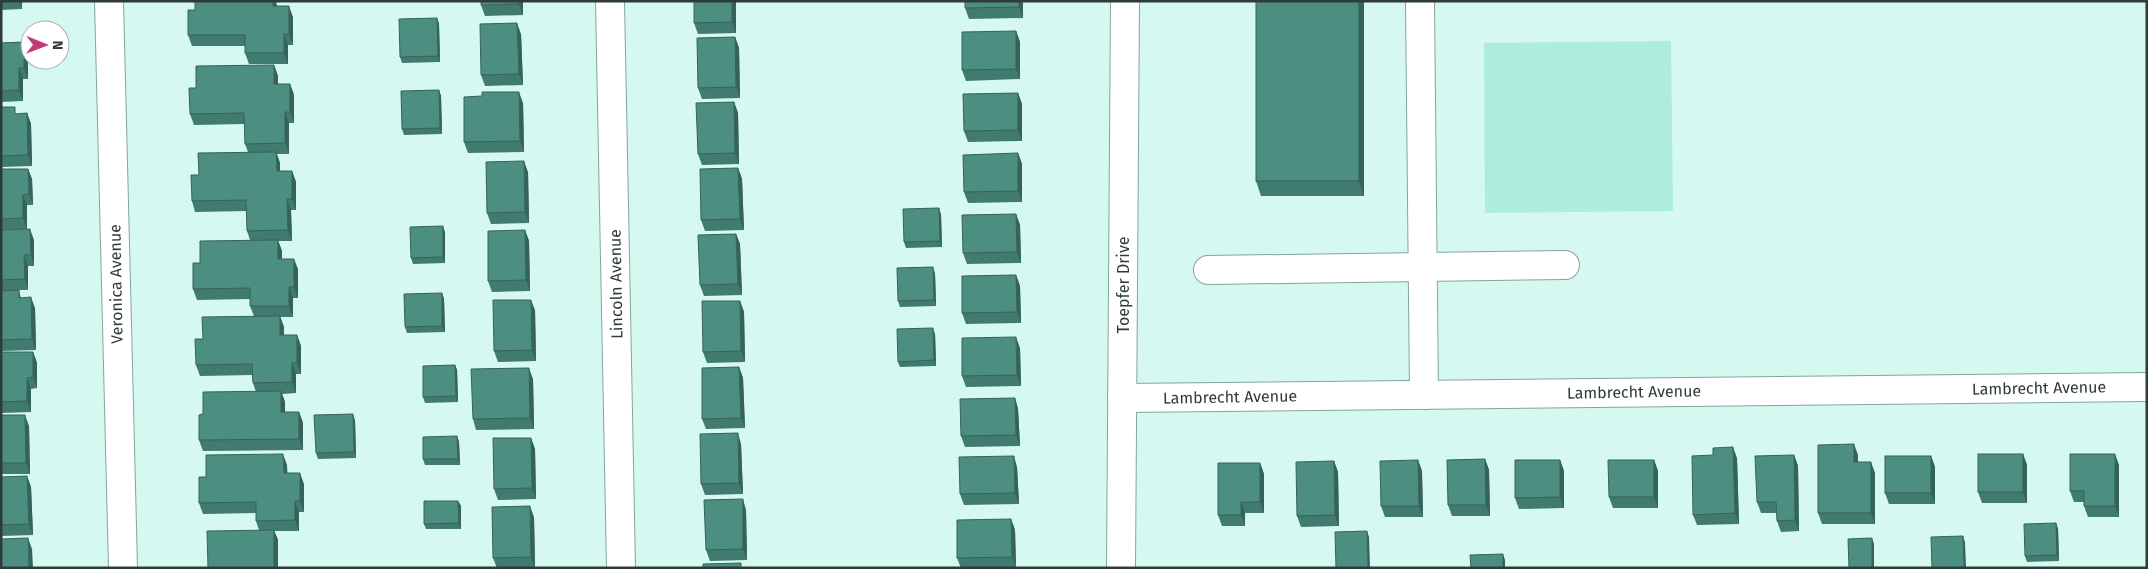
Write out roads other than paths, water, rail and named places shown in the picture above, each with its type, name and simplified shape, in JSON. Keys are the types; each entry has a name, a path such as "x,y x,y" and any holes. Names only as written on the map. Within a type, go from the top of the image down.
{"street":[{"name":"Veronica Avenue","path":"109,1 123,568"},
{"name":"Lincoln Avenue","path":"610,1 621,568"},
{"name":"Toepfer Drive","path":"1121,568 1125,1"},
{"path":"1420,1 1424,395"},
{"path":"1208,270 1566,265"},
{"name":"Lambrecht Avenue","path":"1122,398 2147,387"}]}
